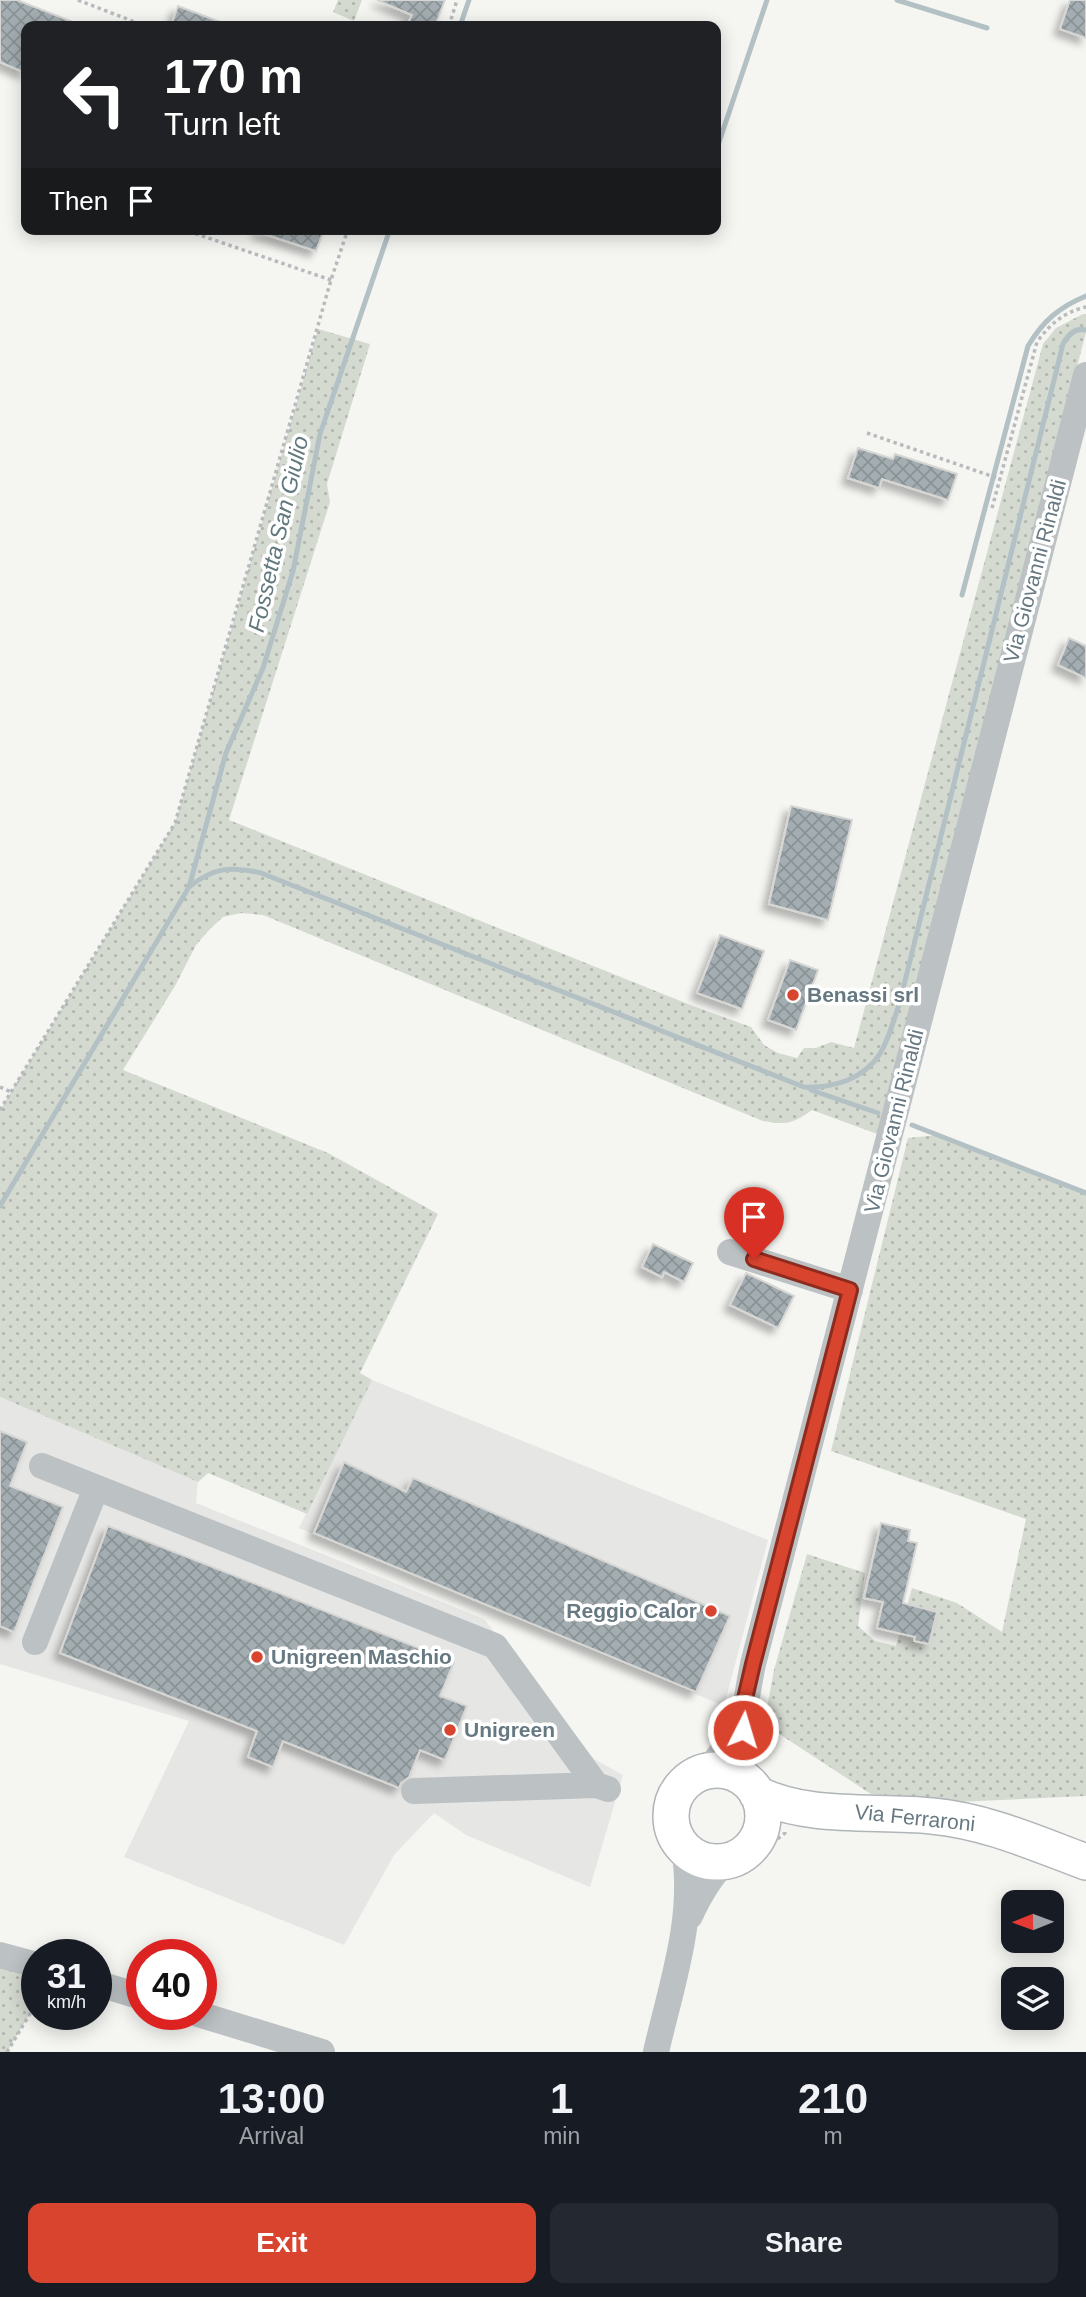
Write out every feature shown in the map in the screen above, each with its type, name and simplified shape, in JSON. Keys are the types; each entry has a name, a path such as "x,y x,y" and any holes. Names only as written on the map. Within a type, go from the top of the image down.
{"main road":[{"path":"716,1770 751,1787 761,1804 763,1819 751,1847 739,1857 715,1863 695,1857 684,1849 672,1832 671,1805 687,1780 705,1771 716,1770"},
{"name":"Via Ferraroni","path":"751,1787 785,1805 822,1810 933,1816 993,1827 1086,1862"},
{"name":"Via Ferraroni","path":"756,1839 785,1821 822,1810"}],"street":[{"name":"Via Giovanni Rinaldi","path":"705,1771 727,1745 744,1703 1086,375"},
{"path":"730,1252 850,1290"},
{"path":"42,1466 495,1646 604,1788 414,1791"},
{"path":"35,1642 96,1488"},
{"name":"Via Giovanni Rinaldi","path":"744,1703 741,1756 751,1787"},
{"path":"656,2052 685,1927 688,1871 684,1849"},
{"path":"685,1927 698,1900 725,1862"},
{"path":"0,1935 19,1960"},
{"path":"217,2020 322,2052"}],"path":[{"path":"78,0 132,21"},
{"path":"451,21 457,0"},
{"path":"200,235 331,280"},
{"path":"0,1110 175,823 346,235"},
{"path":"992,508 1037,342 1050,325 1074,309 1086,307"},
{"path":"867,433 1000,480"},
{"path":"0,1087 11,1092"},
{"path":"7,2052 21,2029"}],"shaded area":[{"path":"338,0 362,0 354,21 333,12"},
{"path":"1086,314 1086,332 880,1135 812,1110 789,1122 763,1121 263,915 241,913 223,917 196,945 175,986 123,1070 328,1153 438,1214 360,1373 372,1380 307,1514 208,1473 198,1482 0,1397 0,1110 175,823 318,329 370,344 327,484 330,502 229,820 751,1027 764,1045 778,1053 797,1058 804,1048 816,1048 831,1042 854,1048 1043,344 1056,328"},
{"path":"939,1135 1086,1193 1086,1796 956,1802 871,1794 764,1724 774,1670 807,1554 865,1573 858,1626 875,1641 896,1646 912,1588 957,1603 1002,1632 1026,1519 831,1451 908,1138"},
{"path":"372,1380 768,1540 724,1706 299,1528"},
{"path":"0,1397 198,1482 196,1503 484,1619 594,1759 623,1775 590,1887 466,1835 434,1813 394,1855 344,1945 124,1857 189,1721 0,1664"},
{"path":"0,1959 21,1969 21,2029 7,2052 0,2052"}],"building":[{"path":"0,0 17,0 70,21 21,21 21,71 0,62"},
{"path":"377,0 445,0 437,21 409,21 412,15"},
{"path":"1070,0 1086,0 1086,38 1060,29"},
{"path":"178,6 217,21 173,21"},
{"path":"267,235 322,235 316,251"},
{"path":"858,448 893,459 895,454 957,474 948,500 882,479 879,488 848,478"},
{"path":"1069,638 1086,646 1086,678 1058,665"},
{"path":"791,806 852,820 828,920 769,904"},
{"path":"720,935 764,951 742,1009 697,993"},
{"name":"Benassi srl","path":"790,960 818,970 796,1030 768,1020"},
{"path":"755,1191 773,1199 764,1220 746,1212"},
{"path":"653,1244 693,1263 684,1282 664,1272 662,1277 642,1267"},
{"path":"746,1273 794,1296 778,1328 730,1305"},
{"path":"0,1431 27,1442 10,1486 63,1507 14,1632 0,1626"},
{"path":"344,1462 406,1492 413,1478 730,1616 696,1692 314,1533"},
{"path":"881,1523 910,1530 908,1541 917,1543 903,1603 937,1612 929,1644 914,1641 915,1637 877,1628 883,1602 864,1598"},
{"name":"Unigreen Maschio","path":"108,1526 454,1662 440,1696 467,1706 445,1760 420,1750 409,1777 399,1788 283,1741 273,1767 248,1757 257,1731 60,1653"}],"waterway":[{"name":"Fossetta San Giulio","path":"462,21 469,0"},
{"path":"721,136 767,0"},
{"path":"897,0 987,28"},
{"name":"Fossetta San Giulio","path":"189,887 226,753 263,668 293,571 320,434 388,235"},
{"path":"962,595 1028,346 1052,316 1086,296"},
{"path":"0,1206 189,887 207,875 223,870 241,869 261,873 804,1087 837,1084 860,1074 877,1058 899,1005 1063,344 1072,332 1086,330"},
{"path":"811,1090 878,1113"},
{"path":"912,1125 1086,1193"}],"place":[{"name":"Benassi srl","path":"793,995"},
{"name":"Reggio Calor","path":"711,1611"},
{"name":"Unigreen Maschio","path":"257,1657"},
{"name":"Unigreen","path":"450,1730"}],"route":[{"path":"743,1730 744,1703 753,1664 850,1290 754,1259"}]}
